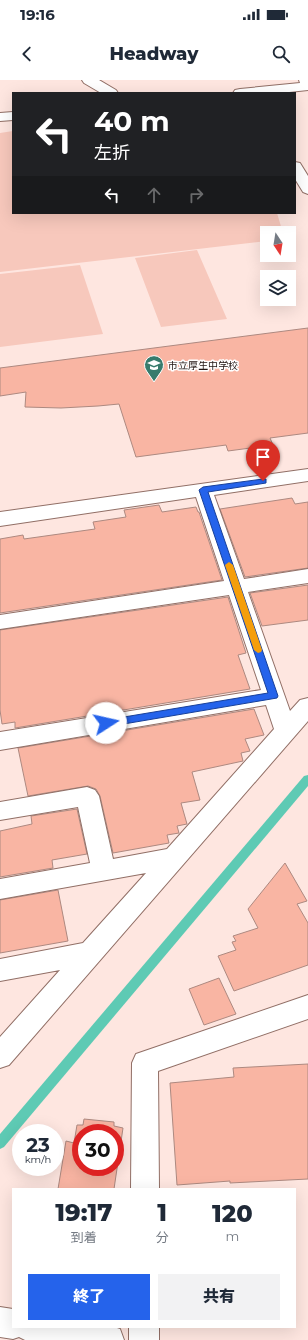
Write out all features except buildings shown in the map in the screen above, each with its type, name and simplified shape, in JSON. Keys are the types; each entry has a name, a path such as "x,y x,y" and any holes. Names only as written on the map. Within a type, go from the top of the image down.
{"street":[{"path":"89,80 109,92"},
{"path":"255,92 307,84"},
{"path":"0,117 12,116"},
{"path":"296,168 308,189"},
{"path":"0,519 308,475"},
{"path":"203,490 286,731"},
{"path":"0,622 308,576"},
{"path":"0,741 274,696"},
{"path":"0,1056 308,706"},
{"path":"0,811 87,796 104,870"},
{"path":"0,889 174,858"},
{"path":"0,970 90,953"},
{"path":"144,1188 145,1063 308,1007"},
{"path":"0,1322 12,1324"},
{"path":"36,1328 109,1340"},
{"path":"144,1328 144,1340"}],"shaded area":[{"path":"12,131 12,214 277,214 281,226 260,226 260,242 0,272 0,133"},
{"path":"197,250 227,319 161,327 135,258"},
{"path":"80,265 103,334 0,347 0,274"}],"waterway":[{"path":"0,1143 308,779"}],"slow traffic":[{"path":"229,565 258,650"}],"place":[{"name":"市立厚生中学校","path":"154,382"}],"route":[{"path":"106,723 274,696 203,490 263,481"}]}
